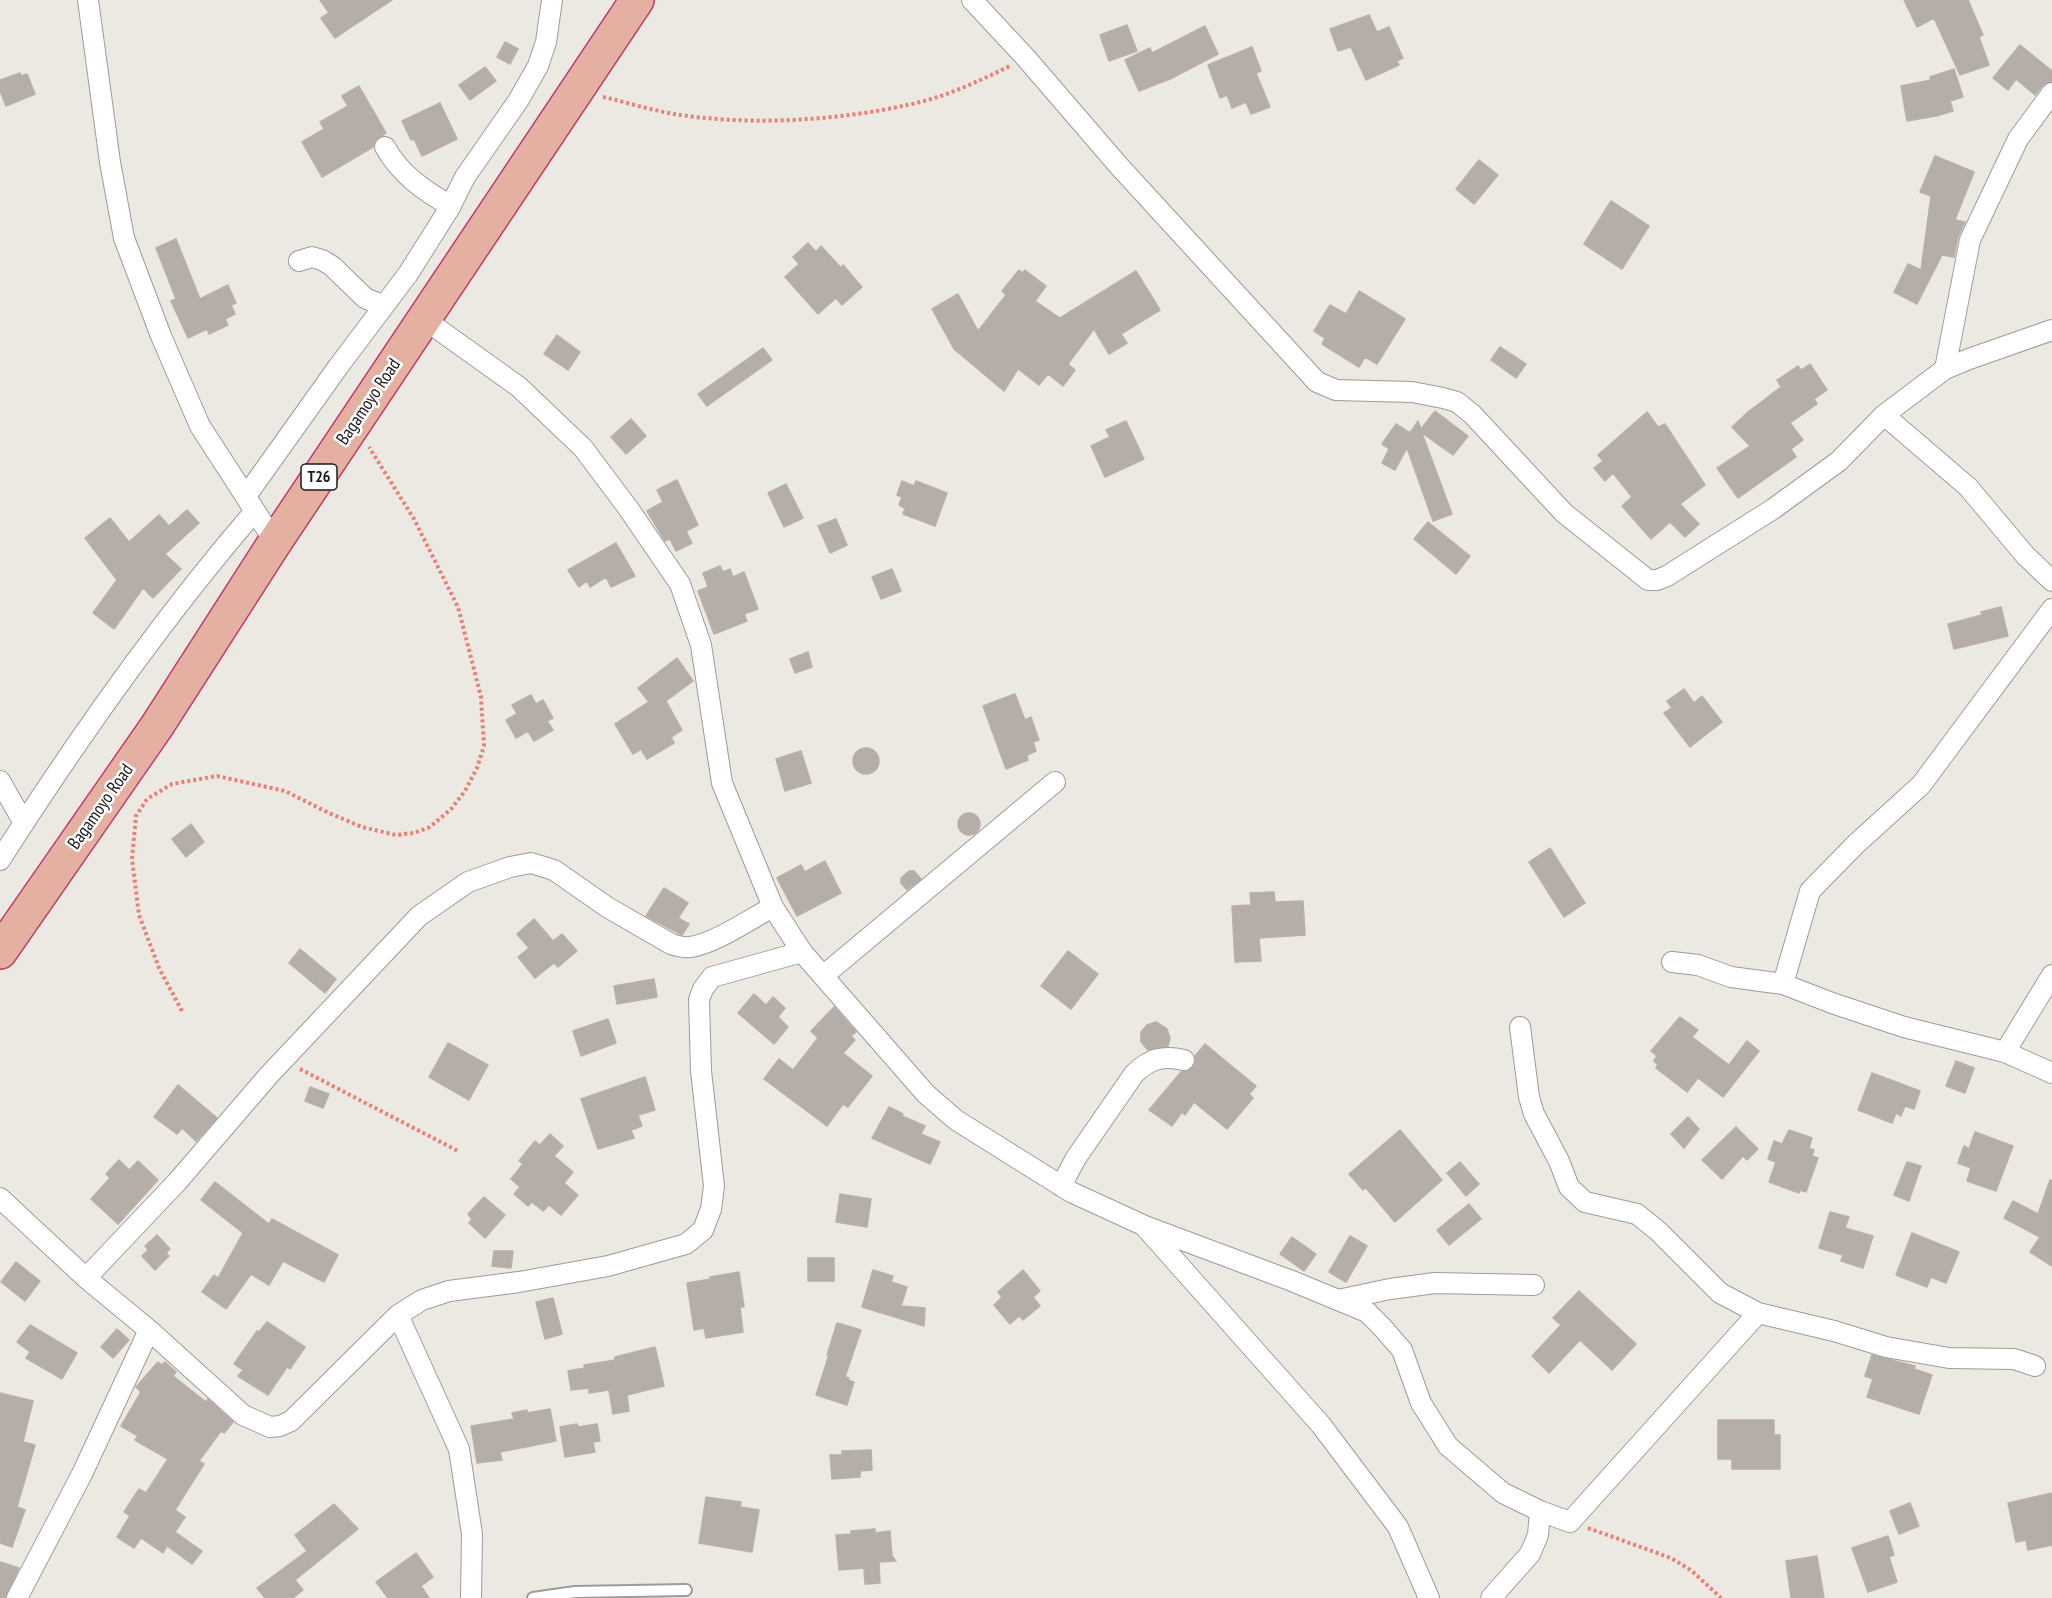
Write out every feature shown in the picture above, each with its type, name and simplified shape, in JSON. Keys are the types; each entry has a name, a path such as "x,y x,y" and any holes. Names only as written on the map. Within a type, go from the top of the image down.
{"highway":[{"name":"Bagamoyo Road","path":"0,952 157,726 275,542 637,0"}],"street":[{"path":"88,0 110,162 124,238 161,336 200,426 275,542"},
{"path":"0,860 85,731 208,565 408,274 451,206 465,177 518,101 538,66 546,42 552,0"},
{"path":"972,0 1026,58 1119,166 1317,382 1336,390 1412,392 1457,402 1472,414 1564,513 1648,580 1657,580 1667,576 1773,509 1839,460 1884,415 1945,369 1969,358 2052,330"},
{"path":"1945,369 1970,240 2018,139 2052,93"},
{"path":"385,147 399,169 424,190 451,206"},
{"path":"299,261 312,256 333,266 366,298 384,306"},
{"path":"424,319 519,387 583,448 680,584 701,645 722,783 773,907 802,952 822,976 926,1094 956,1120 1061,1186 1144,1226 1226,1255 1366,1312 1382,1326 1402,1350 1421,1403 1448,1446 1503,1493 1540,1511 1570,1522 1758,1313"},
{"path":"1884,415 1968,487 2025,555 2052,581"},
{"path":"1784,984 1810,891 1856,844 1921,785 2052,609"},
{"path":"0,781 24,823"},
{"path":"822,976 1055,782"},
{"path":"86,1278 177,1182 284,1060 418,916 468,882 510,867 531,863 554,870 607,907 671,944 689,948 707,942 773,907"},
{"path":"0,1198 86,1278 149,1330 243,1415 270,1427 280,1426 291,1421 398,1315 422,1300 449,1291 519,1282 608,1266 686,1244 703,1230 711,1209 714,1186 701,1071 699,1000 703,989 712,977 802,952"},
{"path":"1672,962 1698,964 1731,977 1784,984 1904,1027 2005,1052 2052,1073"},
{"path":"2005,1052 2052,975"},
{"path":"1520,1027 1529,1097 1534,1114 1559,1161 1569,1186 1585,1202 1636,1214 1730,1300 1758,1313 1834,1331 1886,1347 1949,1358 2014,1359 2035,1366"},
{"path":"1061,1186 1076,1158 1134,1074 1152,1060 1163,1057 1184,1060"},
{"path":"1144,1226 1321,1425 1398,1527 1429,1598"},
{"path":"1338,1300 1390,1289 1436,1283 1534,1285"},
{"path":"398,1315 459,1449 472,1534 471,1598"},
{"path":"17,1598 82,1474 149,1330"},
{"path":"1491,1598 1530,1554 1538,1536 1540,1511"}],"lane":[{"path":"533,1598 575,1592 686,1590"}],"path":[{"path":"576,90 674,114 759,121 827,118 908,105 969,86 1026,58"},
{"path":"182,1011 159,968 139,915 132,859 136,816 147,799 172,784 217,776 285,791 329,813 362,826 396,835 414,833 430,827 451,809 465,791 477,768 484,746 480,697 458,607 414,519 354,425"},
{"path":"284,1060 319,1081 458,1151"},
{"path":"1570,1522 1671,1558 1692,1571 1721,1598"}],"building":[{"path":"320,0 392,0 335,38 321,18 329,13"},
{"path":"1904,0 1968,0 1983,35 1979,37 1989,65 1960,75 1934,18 1917,27"},
{"path":"1369,15 1377,32 1389,27 1403,58 1397,61 1399,65 1366,80 1351,47 1338,51 1330,29"},
{"path":"1127,25 1137,51 1109,61 1100,35"},
{"path":"1205,26 1218,54 1170,79 1139,91 1125,60 1150,48 1152,53"},
{"path":"505,42 518,49 510,64 497,57"},
{"path":"2020,45 2052,71 2052,81 2043,85 2035,95 2016,79 2008,90 1993,78"},
{"path":"1252,47 1261,71 1256,73 1270,107 1251,114 1246,102 1232,108 1227,95 1220,98 1208,65"},
{"path":"485,67 496,81 470,100 459,85"},
{"path":"1954,69 1963,97 1950,101 1953,111 1907,121 1901,86 1931,80 1930,77"},
{"path":"20,73 21,76 27,74 35,94 6,106 0,91 0,80"},
{"path":"359,86 386,133 375,141 373,147 322,177 302,142 324,129 320,122 348,106 342,96"},
{"path":"440,103 457,139 422,156 402,121"},
{"path":"1935,156 1974,172 1955,220 1965,222 1958,237 1954,257 1942,255 1917,304 1894,292 1908,264 1921,270 1931,196 1920,192"},
{"path":"1479,160 1498,175 1474,204 1456,189"},
{"path":"1611,201 1649,226 1622,269 1584,244"},
{"path":"176,239 200,299 228,285 236,303 231,305 235,314 225,319 228,325 209,334 207,329 188,338 171,301 176,299 156,248"},
{"path":"808,243 816,252 821,246 841,268 843,265 862,287 842,305 836,298 818,314 785,277 799,264 793,257"},
{"path":"1019,270 1022,273 1025,270 1046,286 1035,301 1060,318 1136,271 1160,310 1121,334 1127,343 1109,354 1094,329 1068,364 1075,370 1063,386 1048,374 1039,385 1018,369 1004,391 954,349 932,309 958,294 978,331 1006,295 1002,291"},
{"path":"1359,291 1405,319 1377,364 1365,357 1359,367 1322,344 1325,338 1314,331 1330,305 1346,314"},
{"path":"557,335 580,352 568,370 544,354"},
{"path":"1500,347 1526,364 1516,378 1491,360"},
{"path":"763,348 772,360 707,406 698,394"},
{"path":"1810,364 1827,390 1814,399 1817,404 1790,423 1803,440 1791,449 1796,457 1738,498 1717,468 1750,446 1732,427 1781,387 1777,380 1798,366 1801,370"},
{"path":"1435,411 1468,436 1453,455 1422,433 1452,514 1433,521 1407,448 1395,470 1382,463 1389,449 1382,444 1396,424 1410,433 1418,421 1421,429"},
{"path":"1647,412 1658,427 1665,424 1705,485 1680,504 1699,524 1685,537 1670,522 1651,539 1622,506 1632,497 1613,473 1605,481 1594,468 1603,461 1598,455"},
{"path":"631,419 646,436 626,454 611,437"},
{"path":"1126,421 1144,459 1105,477 1091,446 1110,437 1106,430"},
{"path":"677,480 698,525 686,531 692,543 676,551 670,539 665,541 647,511 663,502 657,490"},
{"path":"902,481 914,486 916,481 947,493 935,526 903,514 905,508 899,505 902,497 897,495"},
{"path":"786,484 803,518 784,527 768,493"},
{"path":"187,510 199,523 165,554 181,569 153,598 143,588 114,629 93,613 117,580 85,538 110,518 129,542 159,515 169,526"},
{"path":"836,519 847,545 830,553 818,526"},
{"path":"1428,522 1470,556 1456,574 1414,539"},
{"path":"616,543 635,576 611,587 606,577 590,587 587,581 579,587 568,570"},
{"path":"720,566 723,572 730,569 733,577 744,572 758,609 744,614 747,621 714,634 698,591 708,587 703,573"},
{"path":"892,569 901,591 881,599 872,577"},
{"path":"2001,607 2008,636 1954,649 1948,624 1982,615 1981,612"},
{"path":"808,652 812,667 795,673 790,659"},
{"path":"677,658 693,681 666,701 682,730 671,737 674,743 647,759 641,749 633,754 615,724 649,702 638,688"},
{"path":"1684,689 1694,703 1702,696 1722,722 1690,747 1664,713 1672,708 1667,701"},
{"path":"1015,694 1025,720 1031,717 1039,740 1033,742 1036,751 1027,755 1028,760 1006,769 983,706"},
{"path":"531,695 536,704 543,700 553,718 547,721 553,730 534,741 528,731 516,738 506,720 517,714 512,705"},
{"path":"866,748 875,752 879,761 875,770 866,774 857,770 853,761 857,752"},
{"path":"801,751 811,783 785,791 776,759"},
{"path":"969,813 977,816 980,824 977,832 969,835 961,832 958,824 961,816"},
{"path":"191,824 204,842 186,857 172,839"},
{"path":"1550,848 1585,903 1564,917 1529,862"},
{"path":"825,861 841,893 797,916 777,878 801,865 805,872"},
{"path":"909,871 914,871 921,879 907,890 901,883 901,878"},
{"path":"664,888 688,903 678,918 689,924 682,935 646,916"},
{"path":"1274,892 1275,902 1303,901 1305,935 1259,938 1261,961 1235,962 1232,906 1251,905 1250,893"},
{"path":"534,919 553,941 562,934 577,951 558,967 554,963 535,978 518,957 529,948 517,934"},
{"path":"300,949 336,979 325,993 289,963"},
{"path":"1068,951 1098,974 1071,1009 1041,986"},
{"path":"654,979 657,997 617,1004 614,986"},
{"path":"754,994 766,1005 773,997 785,1008 778,1017 788,1027 774,1044 738,1013"},
{"path":"834,1007 856,1032 851,1036 855,1040 843,1053 872,1076 848,1107 843,1104 827,1126 764,1079 779,1059 793,1070 818,1038 811,1031"},
{"path":"1680,1017 1698,1030 1692,1037 1729,1065 1747,1041 1759,1051 1723,1097 1698,1078 1687,1092 1656,1068 1658,1065 1654,1061 1657,1056 1651,1051"},
{"path":"608,1019 616,1043 581,1056 573,1031"},
{"path":"1156,1022 1167,1029 1170,1038 1168,1046 1148,1050 1141,1042 1141,1032 1147,1025"},
{"path":"448,1043 488,1065 469,1100 429,1077"},
{"path":"1205,1044 1256,1086 1249,1094 1253,1098 1227,1129 1194,1102 1185,1115 1182,1112 1172,1126 1149,1110 1181,1072 1193,1067 1196,1062 1195,1056"},
{"path":"1956,1061 1974,1068 1965,1093 1946,1086"},
{"path":"1872,1073 1920,1091 1914,1109 1905,1106 1901,1116 1896,1113 1892,1123 1858,1110"},
{"path":"645,1077 655,1110 638,1115 642,1126 631,1130 634,1138 598,1149 581,1099"},
{"path":"178,1085 217,1118 196,1141 182,1128 177,1134 154,1117"},
{"path":"310,1087 329,1094 323,1108 305,1101"},
{"path":"889,1107 903,1114 902,1116 925,1126 921,1134 940,1142 930,1164 872,1138"},
{"path":"1688,1117 1699,1129 1684,1148 1671,1134"},
{"path":"1736,1127 1758,1149 1747,1160 1743,1156 1722,1179 1702,1160"},
{"path":"1400,1130 1442,1180 1395,1222 1366,1188 1363,1190 1349,1174"},
{"path":"1789,1130 1812,1138 1809,1148 1814,1150 1812,1156 1818,1158 1806,1192 1800,1190 1799,1193 1769,1182 1776,1162 1768,1159 1774,1141 1782,1144"},
{"path":"1975,1132 2013,1146 1996,1191 1967,1181 1971,1168 1958,1163 1964,1146 1969,1149"},
{"path":"550,1134 563,1146 554,1156 573,1172 564,1183 578,1195 561,1215 549,1205 543,1211 532,1202 528,1206 514,1194 520,1187 511,1179 523,1164 519,1161 535,1141 540,1145"},
{"path":"119,1160 129,1170 138,1161 158,1180 118,1224 91,1199 110,1178 106,1174"},
{"path":"1460,1162 1479,1184 1466,1196 1447,1173"},
{"path":"1907,1162 1921,1166 1909,1201 1894,1195"},
{"path":"2050,1180 2052,1181 2052,1266 2030,1252 2040,1237 2004,1218 2013,1201 2038,1214"},
{"path":"215,1182 269,1224 272,1219 338,1255 324,1282 283,1261 269,1285 251,1274 226,1309 202,1292 214,1275 218,1278 243,1233 201,1200"},
{"path":"840,1194 871,1199 867,1227 836,1222"},
{"path":"484,1197 505,1215 485,1238 469,1223 472,1219 468,1214"},
{"path":"1469,1204 1481,1219 1449,1245 1437,1230"},
{"path":"1830,1212 1849,1217 1845,1228 1873,1236 1863,1268 1841,1261 1843,1255 1819,1248"},
{"path":"1912,1233 1959,1252 1946,1283 1931,1277 1927,1287 1896,1275"},
{"path":"157,1235 170,1249 166,1253 169,1256 155,1270 142,1256 148,1250 145,1246"},
{"path":"1350,1236 1367,1246 1346,1282 1329,1272"},
{"path":"1292,1237 1316,1254 1304,1271 1280,1254"},
{"path":"494,1251 513,1251 511,1268 492,1266"},
{"path":"808,1258 834,1258 834,1281 808,1281"},
{"path":"16,1262 40,1281 25,1301 1,1282"},
{"path":"873,1270 893,1276 891,1282 907,1287 901,1306 925,1308 924,1326 862,1307"},
{"path":"1023,1270 1040,1291 1033,1297 1040,1306 1023,1320 1019,1316 1010,1324 994,1305 1002,1297 998,1292"},
{"path":"739,1272 744,1307 740,1307 743,1332 706,1338 704,1328 694,1330 687,1283"},
{"path":"1579,1291 1636,1344 1612,1370 1580,1340 1549,1373 1532,1356 1561,1325 1553,1318"},
{"path":"553,1298 562,1334 545,1339 536,1302"},
{"path":"267,1322 305,1347 290,1369 287,1367 268,1395 238,1376 243,1370 234,1364 257,1331 259,1332"},
{"path":"837,1323 861,1330 845,1377 854,1382 847,1405 816,1395"},
{"path":"30,1325 77,1353 62,1379 26,1358 30,1352 17,1342"},
{"path":"117,1329 129,1340 113,1358 101,1347"},
{"path":"655,1347 664,1386 627,1395 629,1411 613,1414 609,1390 589,1393 589,1388 571,1390 568,1371 585,1368 584,1365 615,1360 615,1357"},
{"path":"1872,1355 1915,1366 1914,1369 1932,1375 1919,1414 1867,1397 1873,1379 1865,1376"},
{"path":"158,1362 162,1365 165,1362 176,1372 173,1376 206,1402 208,1399 233,1422 224,1433 221,1431 199,1461 204,1464 175,1510 185,1517 175,1532 202,1551 192,1564 167,1546 163,1553 141,1538 134,1548 117,1537 130,1516 124,1512 139,1489 146,1493 168,1459 135,1440 138,1436 121,1426 141,1392 136,1387"},
{"path":"0,1393 33,1401 23,1442 35,1445 17,1507 25,1510 12,1547 0,1543"},
{"path":"550,1409 556,1441 500,1452 502,1460 477,1463 471,1426 514,1419 512,1413"},
{"path":"1718,1420 1774,1420 1774,1435 1780,1435 1780,1469 1732,1469 1732,1459 1718,1459"},
{"path":"577,1424 578,1427 597,1424 600,1441 593,1442 595,1452 565,1457 560,1427"},
{"path":"871,1450 872,1470 860,1471 860,1477 832,1479 830,1455 842,1455 842,1451"},
{"path":"2052,1493 2052,1545 2028,1550 2026,1540 2016,1542 2008,1503"},
{"path":"706,1497 741,1502 740,1507 759,1510 752,1552 699,1543"},
{"path":"1910,1503 1919,1526 1899,1534 1890,1511"},
{"path":"334,1504 358,1529 295,1580 303,1590 293,1598 265,1598 257,1588 307,1551 295,1535"},
{"path":"875,1529 875,1533 890,1531 892,1556 896,1561 879,1562 880,1583 865,1584 864,1568 839,1570 836,1535"},
{"path":"1888,1536 1894,1555 1889,1557 1897,1582 1868,1592 1852,1548"},
{"path":"416,1553 433,1577 421,1586 429,1598 388,1598 376,1582"},
{"path":"1817,1556 1824,1598 1791,1598 1786,1561"},
{"path":"0,1562 19,1568 5,1598 0,1598"}]}
